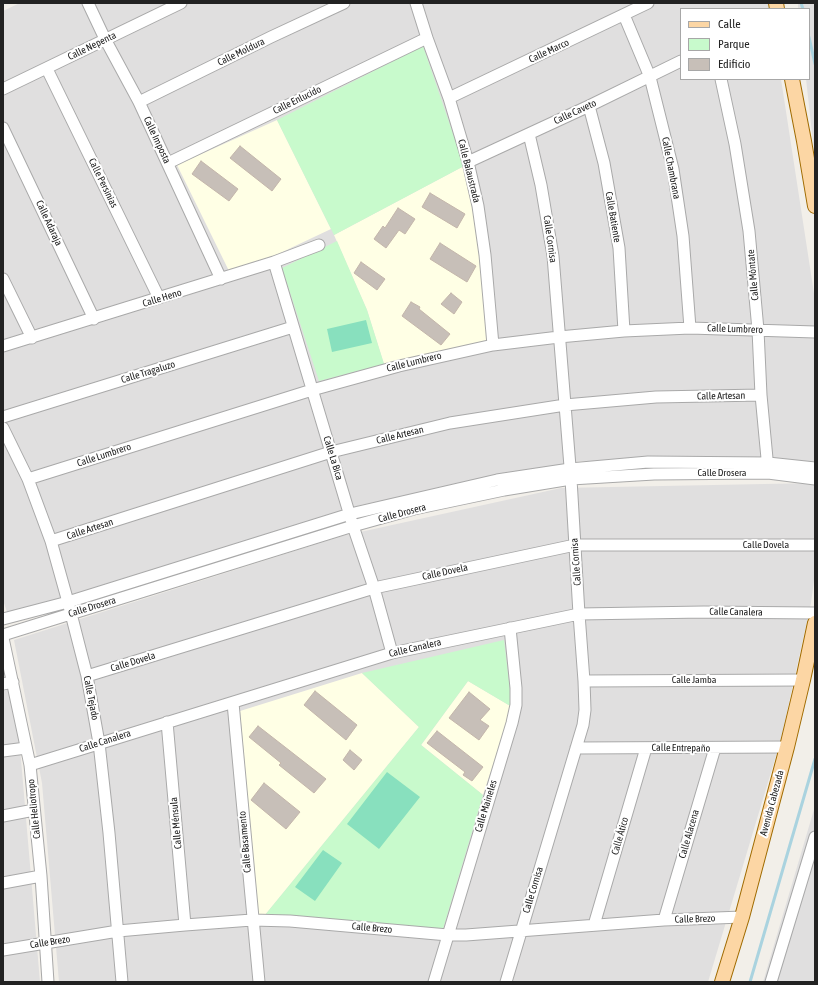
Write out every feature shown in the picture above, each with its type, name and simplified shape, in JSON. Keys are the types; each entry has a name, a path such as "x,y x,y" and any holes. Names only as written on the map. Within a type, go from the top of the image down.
{"main road":[{"path":"792,80 807,155 815,206"},
{"name":"Avenida Cabezada","path":"722,982 742,917 787,747 815,623"}],"street":[{"name":"Calle Imposta","path":"88,3 105,40 140,102 221,279"},
{"name":"Calle Nepenta","path":"3,89 181,3"},
{"name":"Calle Moldura","path":"140,102 271,37 344,3"},
{"name":"Calle Balaustrada","path":"416,3 426,38 449,98 468,162 478,206 485,255 494,345"},
{"name":"Calle Marco","path":"449,98 648,3"},
{"name":"Calle Chambrana","path":"624,15 650,77 672,169 683,236 690,328"},
{"name":"Calle Enlucido","path":"168,162 426,38"},
{"name":"Calle Caveto","path":"468,162 589,106 680,62"},
{"name":"Calle Persinias","path":"47,69 160,298"},
{"name":"Calle Móntate","path":"721,80 735,144 749,231 768,468"},
{"name":"Calle Batiente","path":"589,106 604,163 619,248 624,331"},
{"name":"Calle Adaraja","path":"3,128 94,319"},
{"name":"Calle Cornisa","path":"506,982 520,930 583,725 585,710 570,474 553,256 541,185 529,134"},
{"name":"Calle Heno","path":"3,346 221,279 274,262 319,245"},
{"name":"Calle La Bica","path":"274,262 353,526 374,588 392,653"},
{"path":"3,279 32,338"},
{"name":"Calle Tragaluzo","path":"3,417 293,327"},
{"name":"Calle Lumbrero","path":"28,479 312,390 399,366 494,345 559,336 690,328 815,332"},
{"name":"Calle Artesan","path":"51,541 331,452 450,423 565,405 656,397 761,395"},
{"name":"Calle Tejado","path":"3,428 28,479 51,541 86,676 100,743 122,982"},
{"name":"Calle Drosera","path":"3,619 68,602 350,514 497,480 570,474 648,462 768,468 815,468"},
{"name":"Calle Drosera","path":"768,468 815,479"},
{"name":"Calle Drosera","path":"3,635 414,508 504,490 570,474"},
{"name":"Calle Dovela","path":"86,676 374,588 574,545 815,545"},
{"name":"Calle Canalera","path":"30,765 392,653 579,614 815,612"},
{"name":"Calle Maineles","path":"434,982 512,723 516,705 516,688 510,628"},
{"name":"Calle Heliotropo","path":"3,638 8,683 30,765 41,876 48,982"},
{"name":"Calle Jamba","path":"584,681 803,680"},
{"name":"Calle Basamento","path":"233,703 252,920 259,982"},
{"name":"Calle Ménsula","path":"167,722 185,925"},
{"name":"Calle Entrepaño","path":"576,748 787,747"},
{"path":"3,751 26,748"},
{"name":"Calle Ático","path":"594,925 646,748"},
{"name":"Calle Alacena","path":"664,920 715,748"},
{"path":"3,816 34,810"},
{"path":"771,982 815,837"},
{"path":"3,883 41,876"},
{"name":"Calle Brezo","path":"3,950 118,931 252,920 290,921 448,935 466,935 664,920 742,917"}],"shaded area":[{"path":"20,3 769,3 771,8 680,8 680,80 781,80 815,300 815,461 581,461 361,505 8,615 3,600 3,11"},
{"path":"798,3 815,3 815,160 806,80 810,80 810,8 798,8"},
{"path":"277,120 331,229 278,254 229,271 177,165"},
{"path":"464,166 475,202 485,284 486,343 384,364 367,310 334,235"},
{"path":"815,483 815,573 811,603 781,739 708,982 59,982 42,783 14,640 342,536 561,488"},
{"path":"3,671 19,736 40,982 3,982"},
{"path":"362,673 419,727 265,915 258,914 240,711"},
{"path":"468,681 512,707 483,795 421,745"},
{"path":"815,806 815,982 763,982"}],"green space":[{"path":"423,46 464,166 334,235 277,120"},
{"path":"337,241 367,310 384,364 319,381 282,268"},
{"path":"366,320 372,343 332,352 327,329"},
{"path":"504,640 512,707 468,681 421,745 483,795 443,929 265,915 419,727 362,673"},
{"path":"387,772 420,797 379,849 347,824"},
{"path":"323,850 342,863 315,901 295,887"}],"building":[{"path":"240,146 281,179 272,191 230,158"},
{"path":"201,161 238,189 229,201 192,174"},
{"path":"430,193 465,214 457,228 422,207"},
{"path":"398,208 415,219 405,234 399,230 386,248 374,239 383,226 385,228"},
{"path":"440,243 476,266 467,282 430,259"},
{"path":"361,262 385,279 377,290 354,273"},
{"path":"451,293 462,302 454,314 441,304"},
{"path":"411,302 420,307 419,309 450,334 441,345 402,316"},
{"path":"315,691 357,725 346,740 304,705"},
{"path":"469,692 490,709 480,720 489,726 479,740 449,718"},
{"path":"258,726 326,779 314,793 279,765 281,763 249,737"},
{"path":"437,731 483,767 472,781 463,775 465,772 427,743"},
{"path":"350,750 362,760 354,770 343,760"},
{"path":"264,783 300,812 286,829 251,800"}],"waterway":[{"path":"801,3 803,8"},
{"path":"810,42 815,64"},
{"path":"750,982 815,759"}]}
